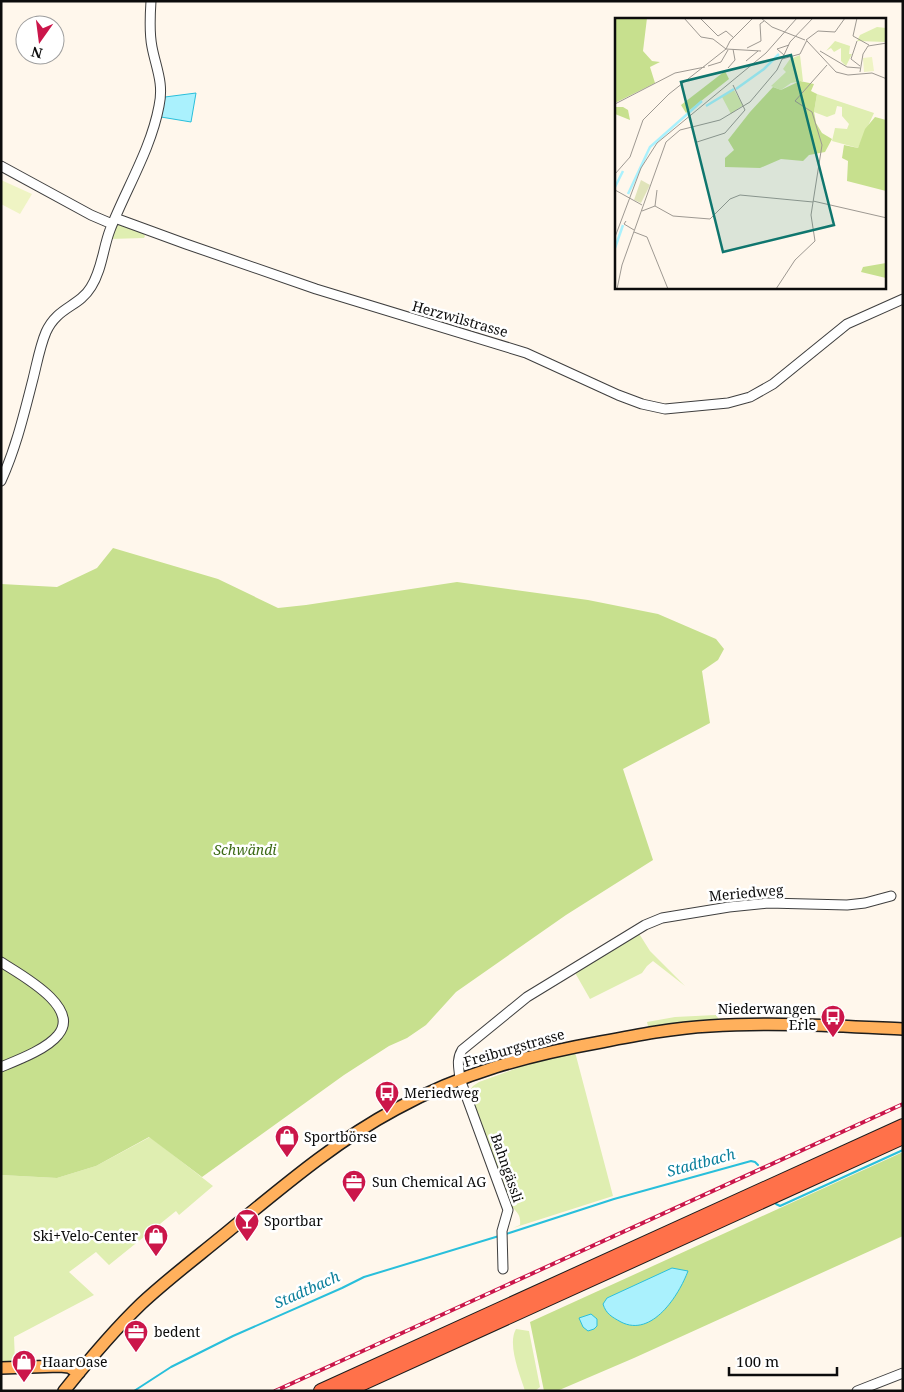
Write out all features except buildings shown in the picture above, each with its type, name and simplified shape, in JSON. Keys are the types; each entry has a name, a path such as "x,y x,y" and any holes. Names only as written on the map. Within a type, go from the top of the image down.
{"highway":[{"path":"321,1391 903,1126"},
{"path":"345,1391 903,1137"}],"main road":[{"name":"Freiburgstrasse","path":"64,1391 113,1333 142,1303 297,1175 340,1143 378,1119 460,1079 494,1066 549,1052 632,1035 675,1029 766,1024 903,1029"},
{"path":"1,1368 60,1366 79,1373"}],"street":[{"path":"1,481 15,445 43,338 60,312 85,296 92,285 114,221 143,154 160,105 161,83 150,31 151,1"},
{"name":"Herzwilstrasse","path":"1,166 91,215 186,244 316,289 526,353 618,395 642,404 665,409 728,403 750,397 773,384 847,324 903,299"},
{"name":"Meriedweg","path":"460,1079 459,1056 470,1043 534,992 645,925 662,918 729,907 768,903 847,905 865,903 892,896"},
{"path":"1,962 54,1000 61,1009 63,1019 61,1031 52,1040 1,1068"},
{"name":"Bahngässli","path":"460,1079 508,1210 502,1231 503,1269"},
{"path":"857,1391 903,1373"}],"green space":[{"path":"1,180 32,194 20,214 1,204"},
{"path":"120,224 142,231 145,236 144,238 109,239 116,225"},
{"name":"Schwändi","path":"113,548 218,579 278,608 457,582 588,600 658,614 716,639 724,649 718,660 702,671 710,723 623,769 653,860 566,915 456,992 426,1025 344,1075 202,1177 149,1137 96,1166 57,1178 1,1175 1,584 57,587 97,568"},
{"path":"638,932 650,951 685,986 653,961 642,973 590,999 574,971"},
{"path":"716,1015 720,1021 677,1023 653,1027 648,1026 647,1022 675,1017"},
{"path":"575,1052 613,1196 513,1228 520,1225 519,1217 512,1207 470,1097 470,1090 479,1082 534,1062"},
{"path":"150,1137 213,1186 179,1215 176,1211 109,1265 96,1252 69,1272 94,1295 14,1337 15,1361 1,1361 1,1175 57,1178 96,1166"},
{"path":"903,1152 903,1236 557,1391 544,1391 530,1322","holes":["623,1291 654,1319 607,1298"]},
{"path":"516,1329 529,1331 540,1387 535,1391 525,1391 514,1351 513,1343"}],"water":[{"path":"196,93 191,122 161,117 165,97"},
{"path":"672,1268 688,1271 671,1302 663,1312 653,1319 643,1324 632,1325 621,1322 606,1310 603,1304 607,1298"},
{"path":"591,1314 597,1319 597,1326 588,1331 583,1327 579,1318"}],"waterway":[{"name":"Stadtbach","path":"776,1204 780,1206 903,1150"},
{"name":"Stadtbach","path":"506,1234 614,1199 751,1161 758,1165"},
{"name":"Stadtbach","path":"134,1391 171,1367 233,1336 364,1277 499,1236"}],"railway":[{"path":"275,1391 903,1104"}],"place":[{"name":"Niederwangen Erle","path":"833,1038"},
{"name":"Meriedweg","path":"387,1114"},
{"name":"Sportbörse","path":"287,1158"},
{"name":"Sun Chemical AG","path":"354,1203"},
{"name":"Sportbar","path":"247,1242"},
{"name":"Ski+Velo-Center","path":"156,1257"},
{"name":"bedent","path":"136,1353"},
{"name":"HaarOase","path":"24,1383"}]}
